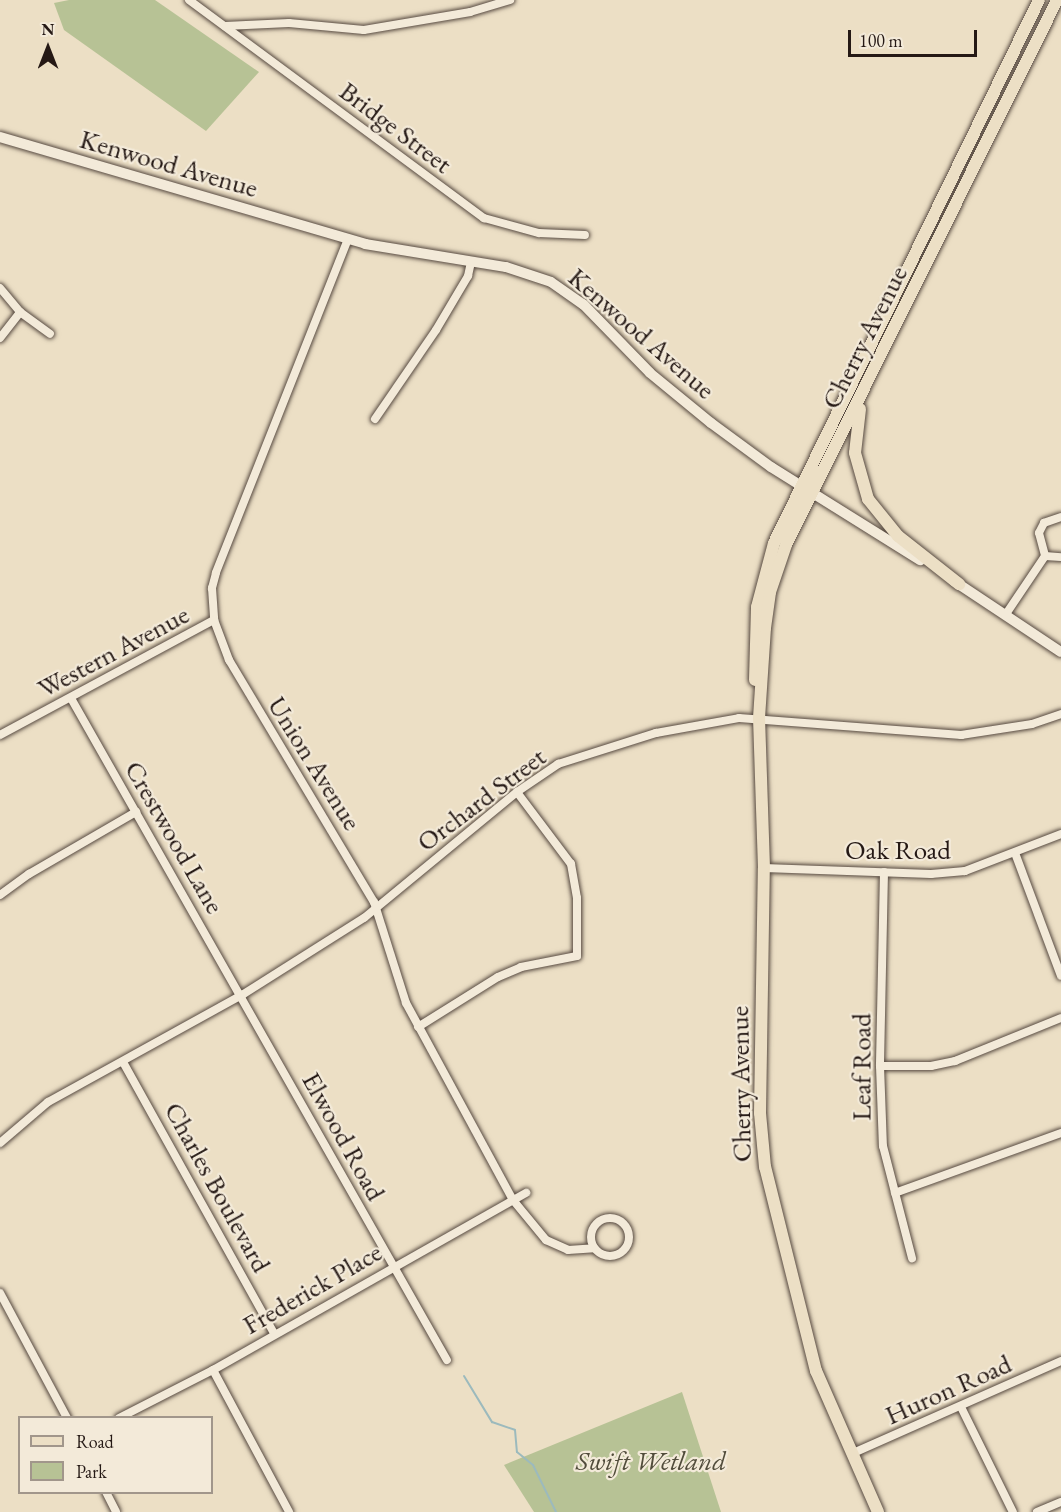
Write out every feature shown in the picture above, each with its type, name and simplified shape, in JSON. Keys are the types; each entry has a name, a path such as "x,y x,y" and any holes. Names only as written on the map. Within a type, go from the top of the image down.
{"main road":[{"name":"Cherry Avenue","path":"878,1512 813,1362 765,1167 760,1113 764,868 759,713 770,592 806,489 850,386 1039,0"},
{"name":"Cherry Avenue","path":"806,489 866,390 1057,0"},
{"name":"Kenwood Avenue","path":"0,137 348,239 519,270 568,292 669,389 806,489 959,584 1061,652"},
{"path":"866,390 855,442 856,465 866,494 889,527 959,584"}],"street":[{"name":"Bridge Street","path":"189,0 200,4 225,26 484,218 539,233 585,235"},
{"path":"225,26 289,23 364,30 470,12 510,0"},
{"name":"Union Avenue","path":"348,239 216,573 213,588 214,620 229,660 324,815 376,908 399,985 418,1027 513,1200 546,1240 568,1251 594,1248 609,1256 621,1253 629,1236 624,1224 613,1217 595,1224 590,1236 594,1248"},
{"path":"375,419 436,330 468,276 471,262"},
{"path":"0,288 20,312 50,334"},
{"path":"0,338 20,312"},
{"path":"1046,556 1040,541 1041,526 1061,517"},
{"path":"1046,556 1061,556"},
{"path":"1006,615 1046,556"},
{"name":"Western Avenue","path":"0,735 72,700 214,620"},
{"name":"Crestwood Lane","path":"72,700 242,995"},
{"name":"Orchard Street","path":"0,1143 48,1102 242,995 376,908 517,792 558,764 594,752 714,721 759,713 900,733 961,735 1032,724 1061,714"},
{"path":"418,1027 521,967 575,959 577,917 571,864 517,792"},
{"path":"0,896 29,874 136,813"},
{"name":"Oak Road","path":"764,868 885,872 965,871 1061,834"},
{"path":"1015,853 1061,976"},
{"name":"Leaf Road","path":"885,872 880,1066 883,1146 912,1258"},
{"name":"Elwood Road","path":"242,995 392,1266 447,1360"},
{"path":"880,1066 931,1066 955,1061 1061,1018"},
{"name":"Charles Boulevard","path":"123,1062 274,1333"},
{"path":"894,1193 1061,1133"},
{"name":"Frederick Place","path":"123,1416 213,1370 392,1266 525,1193"},
{"path":"0,1293 66,1416"},
{"name":"Huron Road","path":"852,1454 1061,1361"},
{"path":"213,1370 289,1512"},
{"path":"962,1407 1012,1512"},
{"path":"107,1494 116,1512"},
{"path":"1037,1512 1061,1502"}],"green space":[{"path":"69,0 155,0 259,72 206,131 64,30 54,3"},
{"name":"Swift Wetland","path":"682,1392 721,1512 534,1512 504,1465"}],"waterway":[{"path":"464,1376 492,1422 515,1430 517,1452 533,1465 556,1512"}]}
